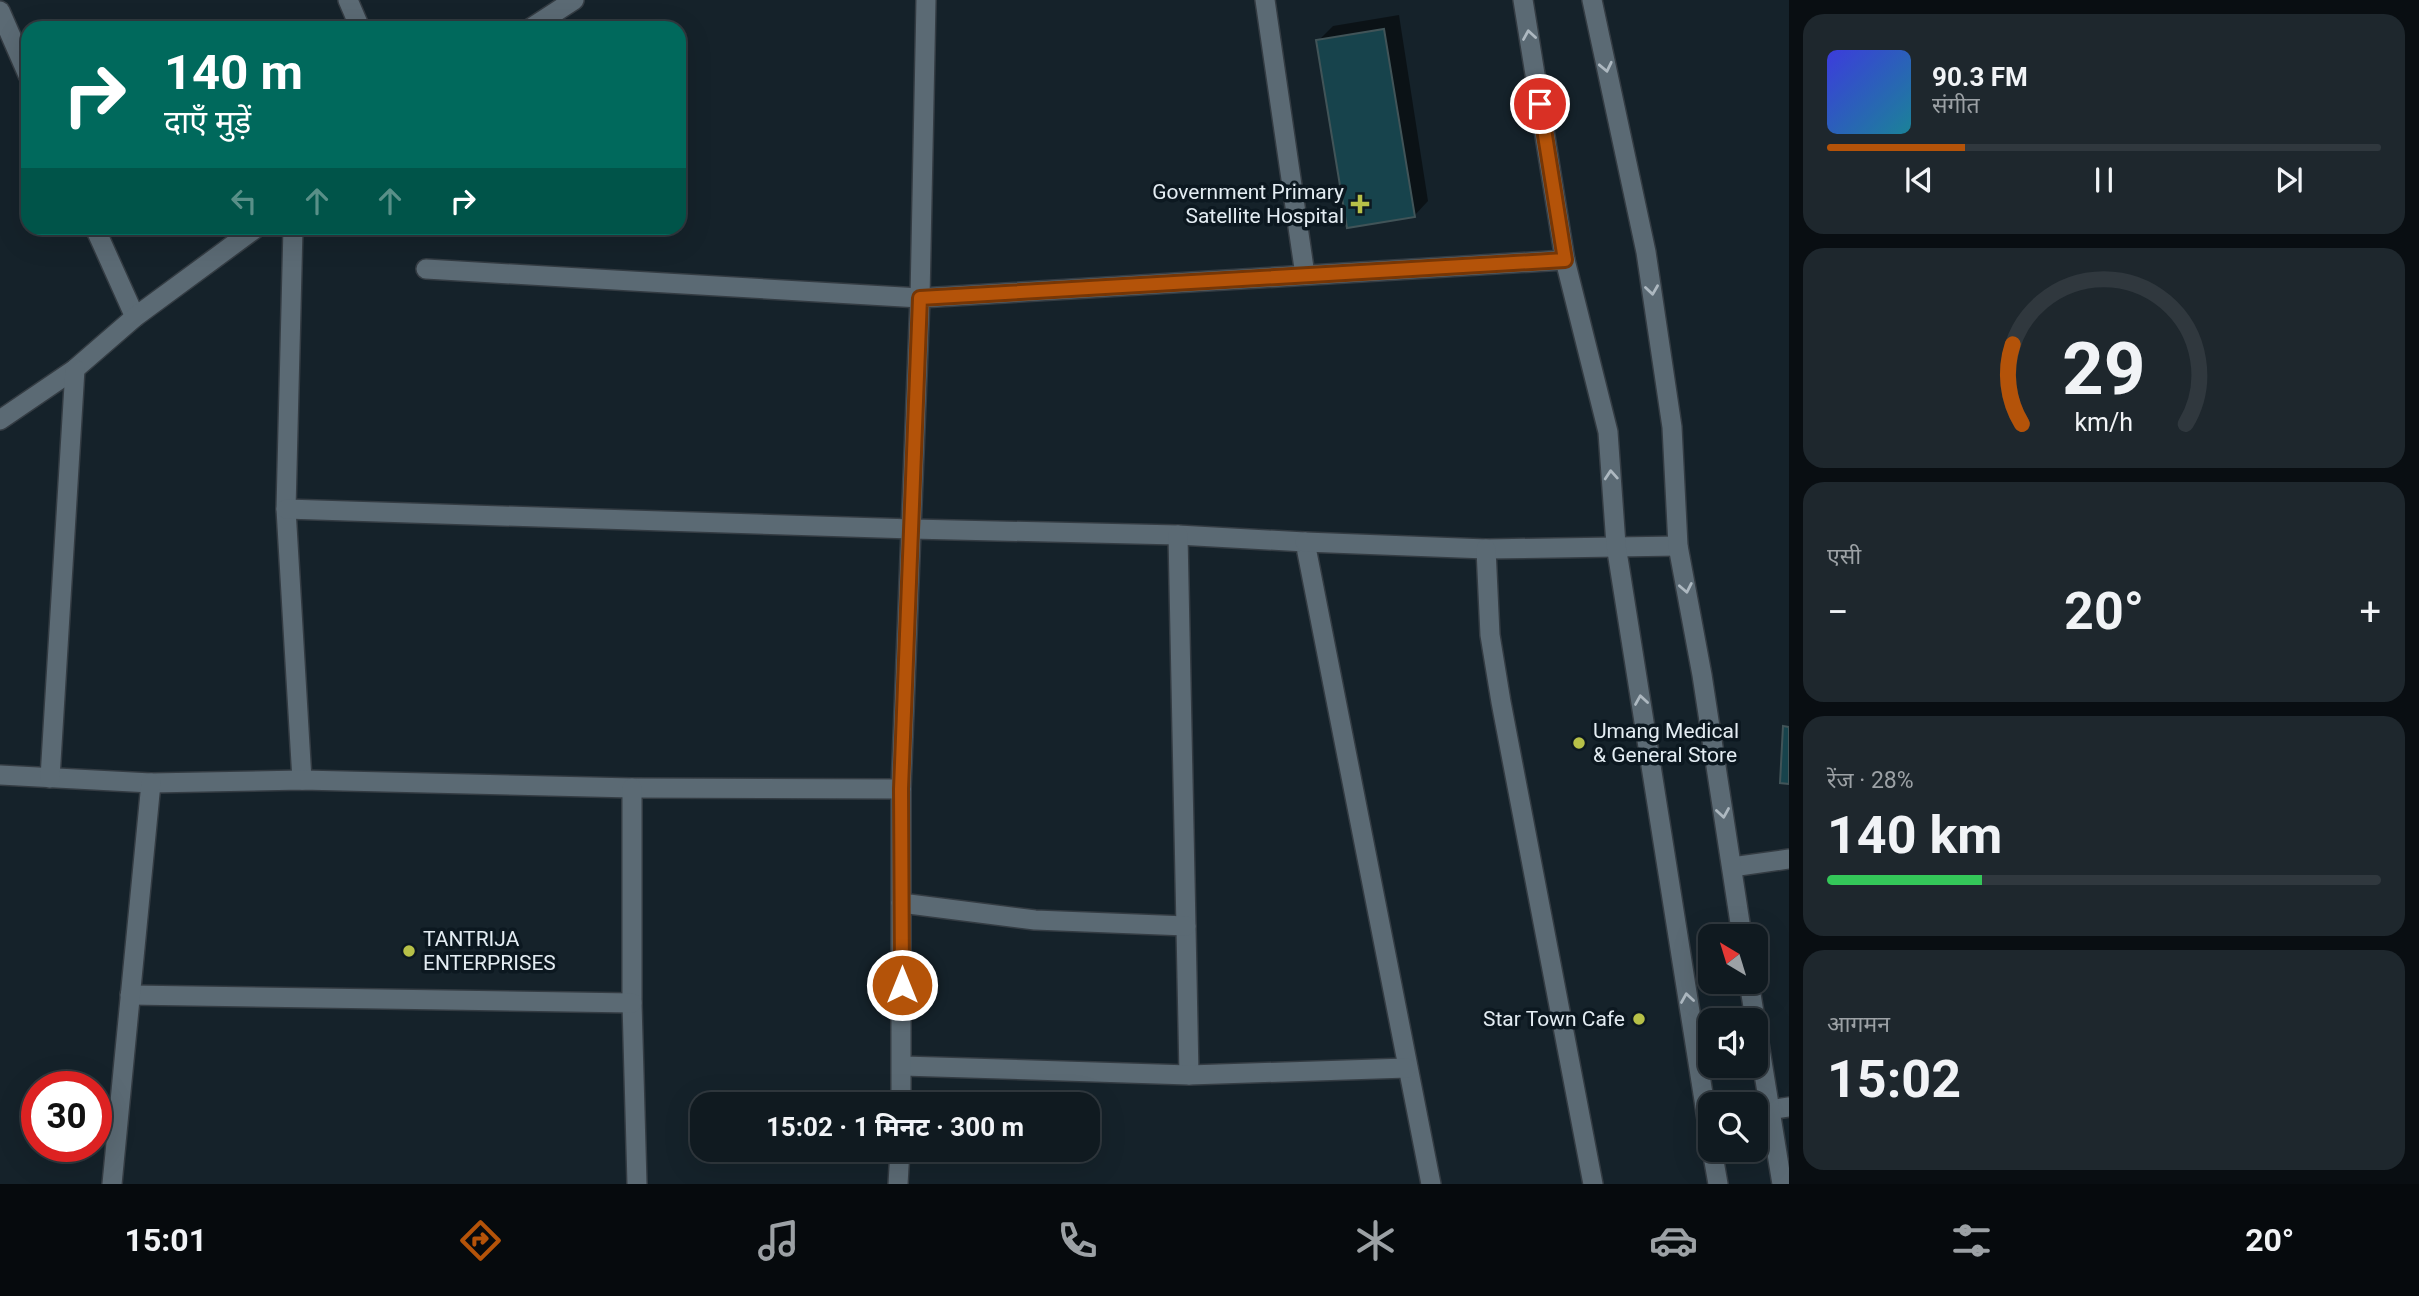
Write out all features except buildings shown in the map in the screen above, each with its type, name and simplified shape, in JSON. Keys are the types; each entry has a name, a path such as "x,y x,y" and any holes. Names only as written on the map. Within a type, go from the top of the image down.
{"street":[{"path":"348,0 357,21"},
{"path":"542,21 574,0"},
{"path":"902,1092 901,789 920,298 926,0"},
{"path":"1265,0 1305,275"},
{"path":"1523,0 1565,260 1608,432 1616,545 1703,1092"},
{"path":"1592,0 1646,252 1672,427 1678,546 1702,675 1740,924"},
{"path":"0,11 21,59"},
{"path":"98,235 135,317"},
{"path":"0,420 75,369 135,317 246,235"},
{"path":"293,235 286,509 302,780"},
{"path":"426,269 920,298 1565,260"},
{"path":"50,778 75,369"},
{"path":"286,509 1178,535 1486,548 1678,546"},
{"path":"1178,535 1189,1074"},
{"path":"1305,542 1431,1184"},
{"path":"1486,548 1490,635 1501,702 1593,1184"},
{"path":"0,775 151,783 302,780 632,788 901,789"},
{"path":"112,1184 151,783"},
{"path":"632,788 632,1003 637,1184"},
{"path":"1732,867 1789,859"},
{"path":"901,903 1035,920 1186,926"},
{"path":"1752,994 1779,1109 1782,1184"},
{"path":"130,995 632,1003"},
{"path":"903,1066 1189,1074 1407,1068"},
{"path":"898,1184 899,1162"},
{"path":"1714,1162 1718,1184"}],"place":[{"name":"Government Primary Satellite Hospital","path":"1360,204"},
{"name":"Umang Medical & General Store","path":"1579,743"},
{"name":"TANTRIJA ENTERPRISES","path":"409,951"},
{"name":"Star Town Cafe","path":"1639,1019"}],"route":[{"path":"902,985 901,789 920,298 1565,260 1540,104"}]}
